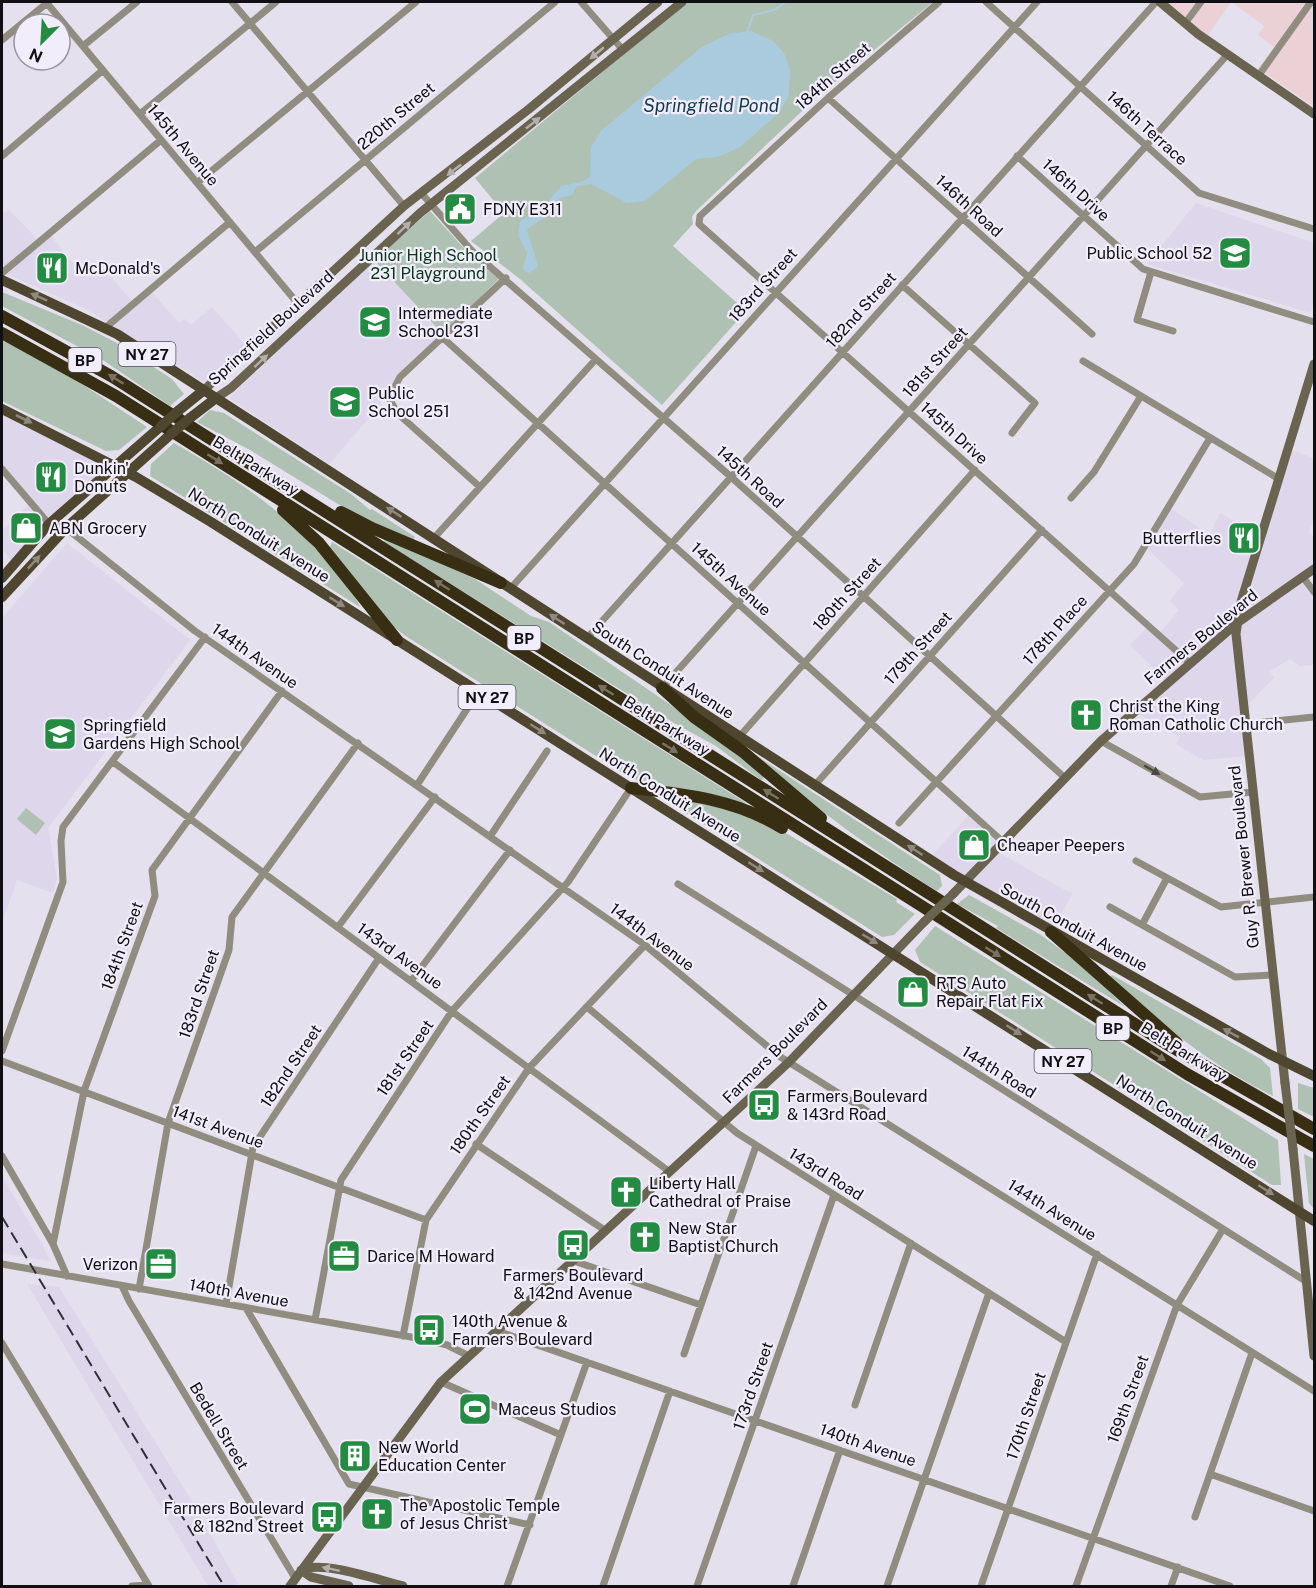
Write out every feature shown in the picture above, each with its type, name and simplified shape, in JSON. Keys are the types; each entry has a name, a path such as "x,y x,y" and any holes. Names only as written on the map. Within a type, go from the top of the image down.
{"highway":[{"name":"Belt Parkway","path":"2,316 94,365 1215,1074 1314,1129"},
{"name":"Belt Parkway","path":"2,333 91,381 1196,1079 1314,1146"},
{"path":"259,470 313,495 360,523 506,586"},
{"path":"248,480 311,534 397,640"},
{"path":"662,688 694,717 742,751 856,848"},
{"path":"631,788 710,798 736,805 862,869"},
{"path":"1051,932 1215,1074"}],"main road":[{"name":"Springfield Boulevard","path":"2,578 49,524 299,305 404,206 422,194 658,2"},
{"name":"Springfield Boulevard","path":"2,597 66,528 190,418 231,388 431,204 682,2"},
{"path":"1158,2 1314,114"},
{"name":"South Conduit Avenue","path":"2,280 105,328 434,538 964,882 1282,1061 1314,1076"},
{"name":"Guy R. Brewer Boulevard","path":"1314,364 1239,605 1236,649 1286,1083 1314,1356"},
{"name":"North Conduit Avenue","path":"2,409 115,466 219,527 1314,1221"},
{"name":"Farmers Boulevard","path":"295,1578 441,1382 789,1062 1101,741 1237,623 1314,569"},
{"path":"295,1578 310,1566 324,1567 403,1587"},
{"path":"295,1578 310,1577 349,1587"}],"street":[{"path":"2,40 46,2"},
{"name":"145th Avenue","path":"46,2 299,305"},
{"path":"83,46 136,2"},
{"path":"232,2 404,206"},
{"path":"140,114 276,2"},
{"path":"197,183 416,2"},
{"name":"220th Street","path":"255,252 555,2"},
{"path":"581,2 623,50"},
{"name":"184th Street","path":"699,224 700,216 828,98 939,2"},
{"name":"146th Terrace","path":"986,2 1199,193 1314,229"},
{"name":"183rd Street","path":"506,586 604,483 1037,2"},
{"name":"182nd Street","path":"587,638 1017,156 1158,2"},
{"path":"1186,22 1201,2"},
{"path":"1259,75 1311,2"},
{"name":"181st Street","path":"662,688 1228,54"},
{"path":"2,156 103,70"},
{"name":"146th Road","path":"828,98 1092,334"},
{"path":"2,273 161,140"},
{"name":"146th Drive","path":"1017,156 1143,269 1314,322"},
{"name":"145th Road","path":"422,194 472,251 506,278 664,417 1064,777"},
{"path":"105,328 230,222"},
{"name":"145th Drive","path":"699,224 1191,663"},
{"path":"1151,272 1137,320 1173,331"},
{"path":"480,487 397,413 389,398 400,377 506,278"},
{"path":"902,285 1035,403 1012,433"},
{"name":"145th Avenue","path":"443,338 1002,841"},
{"path":"434,538 596,359"},
{"path":"1083,362 1279,479"},
{"path":"1071,498 1094,472 1141,396"},
{"name":"178th Place","path":"899,823 1134,564 1210,438"},
{"path":"2,469 49,524"},
{"name":"180th Street","path":"739,737 975,470"},
{"name":"144th Avenue","path":"49,524 66,528 205,636 645,945 789,1062 1314,1391"},
{"name":"179th Street","path":"815,785 1042,530"},
{"path":"1303,577 1314,592"},
{"path":"2,1051 63,882 61,841 63,827 205,636"},
{"name":"184th Street","path":"53,1244 84,1091 155,896 152,870 282,691"},
{"path":"417,785 471,703"},
{"path":"1245,724 1314,717"},
{"path":"1101,741 1200,797 1253,792"},
{"name":"183rd Street","path":"139,1289 168,1123 230,950 232,917 358,743"},
{"path":"491,835 547,751"},
{"name":"143rd Avenue","path":"113,762 670,1172"},
{"name":"181st Street","path":"315,1320 342,1177 452,1011 563,888 631,788"},
{"path":"338,927 435,797"},
{"path":"411,981 510,850"},
{"path":"1136,861 1221,907 1314,897"},
{"path":"1142,925 1167,878"},
{"name":"144th Road","path":"678,884 1307,1282"},
{"path":"1110,907 1235,977 1272,975"},
{"name":"180th Street","path":"403,1336 426,1220 529,1068 645,945"},
{"name":"182nd Street","path":"226,1304 253,1147 379,958"},
{"name":"143rd Road","path":"587,1007 756,1146 1066,1342"},
{"name":"141st Avenue","path":"2,1061 426,1220"},
{"path":"477,1144 606,1231"},
{"path":"684,1354 756,1146"},
{"path":"2,1155 53,1244 67,1276"},
{"name":"173rd Street","path":"697,1587 834,1195"},
{"name":"169th Street","path":"1076,1587 1177,1305 1223,1229"},
{"path":"855,1405 911,1244"},
{"name":"170th Street","path":"981,1587 1097,1254"},
{"path":"574,1261 701,1305"},
{"name":"140th Avenue","path":"2,1264 403,1336 447,1345 469,1356"},
{"name":"Bedell Street","path":"122,1286 295,1578"},
{"path":"886,1587 989,1293"},
{"path":"246,1308 349,1484 530,1525"},
{"name":"140th Avenue","path":"497,1330 1230,1587"},
{"path":"2,1342 148,1586 132,1587"},
{"path":"1195,1517 1252,1353"},
{"path":"507,1587 586,1362"},
{"path":"441,1382 561,1434"},
{"path":"603,1587 670,1391"},
{"path":"793,1587 840,1450"},
{"path":"1210,1474 1314,1511"},
{"path":"1171,1587 1178,1567"}],"shaded area":[{"path":"1160,2 1231,2 1208,35"},
{"path":"1231,2 1314,2 1314,107 1258,68 1274,47 1258,35 1264,26"},
{"name":"Public School 52","path":"1196,203 1314,243 1314,300 1311,313 1147,264"},
{"path":"2,209 5,213 9,210 41,243 50,235 83,275 99,263 134,304 150,290 179,323 185,319 191,325 212,307 250,350 206,383 84,308 2,272"},
{"path":"374,260 443,334 401,371 377,409 329,464 229,398"},
{"path":"2,415 87,457 98,469 92,482 12,561 2,549 2,530 33,501 2,464"},
{"path":"1287,449 1314,458 1314,521 1308,532 1314,536 1314,567 1301,576 1314,595 1314,665 1300,666 1290,659 1270,671 1274,678 1242,710 1247,756 1203,760 1176,744 1180,737 1133,711 1167,681 1130,645 1148,626 1158,635 1179,610 1170,601 1184,583 1146,548 1170,508 1209,535 1220,513 1260,536"},
{"name":"Springfield Gardens High School","path":"67,543 190,640 48,828 57,878 53,893 17,880 2,923 2,618"},
{"path":"970,814 1000,841 992,849 1072,894 1053,929 931,856"},
{"path":"2,1176 44,1248 50,1261 2,1253"},
{"path":"27,1284 59,1287 195,1506 239,1586 208,1586"}],"green space":[{"path":"687,2 933,2 818,96 696,211 692,217 693,224 673,246 746,311 662,405 520,279 471,241 504,213 475,178"},
{"name":"Junior High School 231 Playground","path":"430,211 470,255 499,279 443,334 374,260"},
{"path":"2,292 82,325 115,342 172,379 184,394 170,406 103,360 2,306"},
{"path":"2,340 59,369 147,427 119,450 106,451 2,401"},
{"path":"210,410 224,413 351,494 370,510 372,509 415,537 413,540 351,512 250,450 197,422"},
{"path":"174,443 244,486 287,520 325,558 360,607 150,476 151,464"},
{"path":"385,538 475,579 531,616 549,622 703,727 714,739 719,738 764,777 762,781 716,746 674,723 384,542"},
{"path":"332,542 746,803 745,805 716,795 655,785 626,775 404,635 375,611 330,547"},
{"path":"757,756 940,875 942,886 937,891 867,844 822,811"},
{"path":"671,797 717,803 774,826 897,899 896,902 915,914 894,935 882,937 668,802"},
{"path":"26,808 45,823 36,835 17,819"},
{"path":"969,895 1041,935 1064,952 1067,950 1125,1007 996,928 998,926 957,904"},
{"path":"935,926 1278,1140 1281,1185 1272,1185 920,962 915,950"},
{"path":"1112,975 1261,1059 1270,1068 1273,1096 1206,1057 1130,994 1110,976"},
{"path":"1298,1083 1314,1088 1314,1117 1298,1109"},
{"path":"1304,1154 1314,1159 1314,1209 1309,1203"}],"water":[{"name":"Springfield Pond","path":"751,31 773,41 784,53 790,69 789,95 779,113 740,147 718,157 696,159 645,201 627,203 591,184 577,186 572,195 560,198 552,213 527,229 538,266 530,273 524,271 527,253 518,235 520,221 540,211 561,186 581,182 590,177 591,147 602,130 703,46 729,34"}],"waterway":[{"path":"747,32 753,15 774,10 786,2"}],"railway":[{"path":"2,1217 224,1586"}],"place":[{"name":"FDNY E311","path":"460,209"},
{"name":"Public School 52","path":"1235,253"},
{"name":"McDonald's","path":"52,268"},
{"name":"Intermediate School 231","path":"375,322"},
{"name":"Public School 251","path":"345,402"},
{"name":"Dunkin' Donuts","path":"51,477"},
{"name":"ABN Grocery","path":"26,528"},
{"name":"Butterflies","path":"1244,538"},
{"name":"Christ the King Roman Catholic Church","path":"1086,715"},
{"name":"Springfield Gardens High School","path":"60,734"},
{"name":"Cheaper Peepers","path":"974,845"},
{"name":"RTS Auto Repair Flat Fix","path":"913,992"},
{"name":"Farmers Boulevard & 143rd Road","path":"764,1105"},
{"name":"Liberty Hall Cathedral of Praise","path":"626,1192"},
{"name":"New Star Baptist Church","path":"645,1237"},
{"name":"Farmers Boulevard & 142nd Avenue","path":"573,1245"},
{"name":"Darice M Howard","path":"344,1256"},
{"name":"Verizon","path":"161,1264"},
{"name":"140th Avenue & Farmers Boulevard","path":"429,1330"},
{"name":"Maceus Studios","path":"475,1409"},
{"name":"New World Education Center","path":"355,1456"},
{"name":"The Apostolic Temple of Jesus Christ","path":"377,1514"},
{"name":"Farmers Boulevard & 182nd Street","path":"327,1517"}]}
